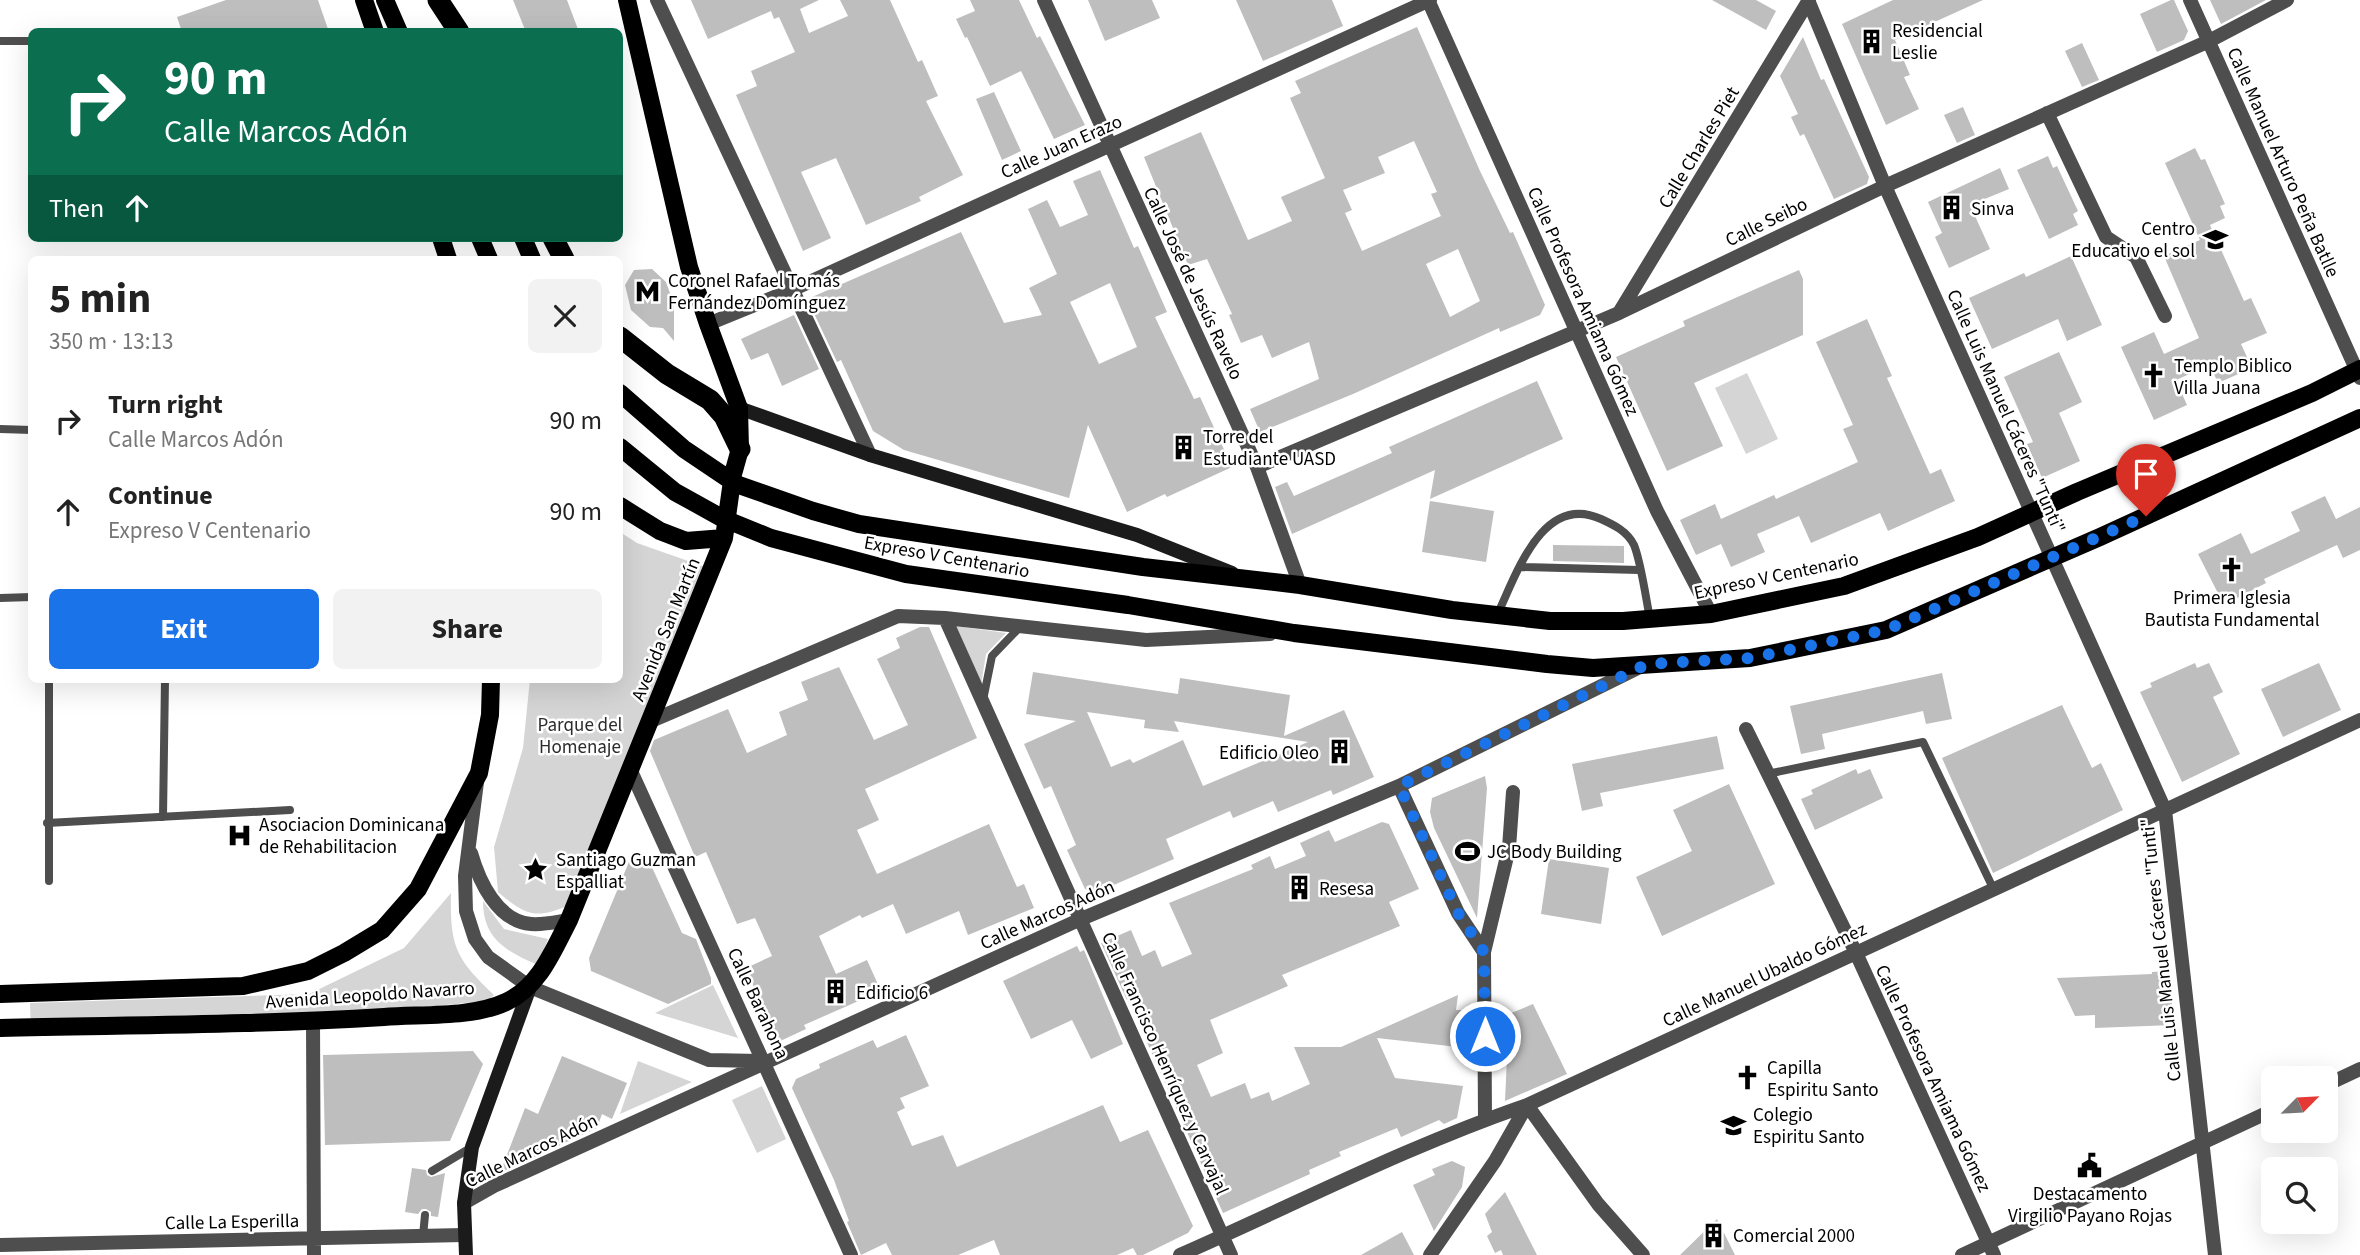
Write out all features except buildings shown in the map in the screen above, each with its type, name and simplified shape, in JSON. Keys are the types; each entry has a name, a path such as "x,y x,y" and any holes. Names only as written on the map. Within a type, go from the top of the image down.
{"highway":[{"path":"438,0 456,28"},
{"path":"623,339 667,374 710,400 724,415 740,449"}],"main road":[{"path":"365,0 373,28"},
{"path":"385,0 397,28"},
{"path":"432,0 442,28"},
{"name":"Avenida San Martín","path":"530,987 551,956 569,920 724,538 733,474 740,449 739,408 689,267 627,0"},
{"name":"Expreso V Centenario","path":"623,396 684,449 736,485 859,524 1143,567 1300,585 1452,610 1550,621 1650,619 1710,614 1844,586 1979,537 2077,492 2312,393 2360,369"},
{"name":"Expreso V Centenario","path":"623,449 675,492 722,518 771,538 906,574 1128,605 1294,633 1593,668 1750,658 1886,630 2100,537 2360,418"},
{"path":"623,508 660,531 686,541 724,538"},
{"name":"Avenida Leopoldo Navarro","path":"0,995 243,986 308,971 382,930 418,889 479,773 490,715 491,683"},
{"name":"Avenida Leopoldo Navarro","path":"0,1028 313,1021 477,1011 506,1002 530,987"}],"street":[{"path":"657,0 870,455"},
{"name":"Calle José de Jesús Ravelo","path":"1044,0 1257,467 1300,585"},
{"name":"Calle Juan Erazo","path":"708,324 794,289 1429,0"},
{"name":"Calle Profesora Amiama Gómez","path":"1429,0 1657,511 1710,614"},
{"name":"Calle Manuel Arturo Peña Batlle","path":"2190,0 2360,378"},
{"name":"Calle Seibo","path":"1257,467 1619,313 1885,186 2209,41 2269,4 2287,0"},
{"name":"Calle Luis Manuel Cáceres \"Tunti\"","path":"1809,1 1885,186 2165,810 2215,1255"},
{"name":"Calle Charles Piet","path":"1619,313 1809,1"},
{"path":"2047,113 2106,237 2136,257 2165,316"},
{"name":"Expreso V Centenario","path":"739,408 870,455 1137,535 1247,579"},
{"name":"Expreso V Centenario","path":"651,721 898,616 945,618 1146,640 1294,633"},
{"name":"Calle Francisco Henríquez y Carvajal","path":"945,618 1231,1255"},
{"name":"Calle Marcos Adón","path":"464,1203 494,1186 765,1061 1081,919 1399,786 1647,664"},
{"name":"Calle Manuel Ubaldo Gómez","path":"1180,1255 1385,1161 1485,1119 1527,1105 2360,720"},
{"name":"Calle Profesora Amiama Gómez","path":"1746,729 1856,953 1991,1249"},
{"name":"Calle Barahona","path":"631,769 765,1061 850,1255"},
{"path":"479,773 465,876 466,911 475,939 488,957 530,987 709,1060 765,1061"},
{"path":"1399,786 1458,913 1484,952"},
{"path":"1485,1119 1484,952 1509,848 1513,792"},
{"path":"468,845 477,876 509,917 528,924 569,920"},
{"name":"Avenida San Martín","path":"466,1255 464,1203 472,1147 530,987"},
{"path":"313,1021 314,1255"},
{"path":"2338,1080 2360,1069"},
{"path":"1430,1255 1495,1161 1527,1105 1598,1204 1643,1255"},
{"path":"1962,1255 1991,1249 2261,1116"},
{"name":"Calle La Esperilla","path":"0,1245 464,1235"}],"lane":[{"path":"0,41 28,41"},
{"path":"0,429 28,430"},
{"path":"1497,615 1540,532 1554,520 1573,513 1595,516 1628,534 1635,547 1650,619"},
{"path":"1520,567 1639,570"},
{"path":"0,598 28,597"},
{"path":"983,703 992,656 1021,626"},
{"path":"49,683 49,881"},
{"path":"163,817 165,683"},
{"path":"1768,774 1923,742 1993,888"},
{"path":"47,823 290,810"},
{"path":"432,1171 472,1147"},
{"path":"423,1236 425,1215"}],"green space":[{"path":"1747,373 1778,439 1746,454 1715,388"},
{"name":"Parque del Homenaje","path":"623,534 637,543 711,569 567,906 538,914 523,910 498,892 494,847 523,748 530,683 623,683"},
{"path":"956,626 1006,633 986,654 981,685"},
{"path":"451,893 454,939 463,960 494,995 486,1001 315,1018 31,1031 30,1003 309,994 404,948"},
{"path":"483,901 504,929 548,939 538,965 507,949 492,934 484,914"},
{"path":"713,985 738,1038 655,1013"},
{"path":"638,1061 692,1082 620,1114"},
{"path":"762,1086 786,1139 757,1153 732,1100"}],"place":[{"name":"Residencial Leslie","path":"1872,41"},
{"name":"Sinva","path":"1951,208"},
{"name":"Centro Educativo el sol","path":"2215,239"},
{"name":"Coronel Rafael Tomás Fernández Domínguez","path":"648,291"},
{"name":"Templo Biblico Villa Juana","path":"2154,376"},
{"name":"Torre del Estudiante UASD","path":"1183,447"},
{"name":"Primera Iglesia Bautista Fundamental","path":"2232,569"},
{"name":"Edificio Oleo","path":"1339,752"},
{"name":"Asociacion Dominicana de Rehabilitacion","path":"239,835"},
{"name":"JC Body Building","path":"1467,851"},
{"name":"Santiago Guzman Espalliat","path":"536,870"},
{"name":"Resesa","path":"1299,888"},
{"name":"Edificio 6","path":"836,992"},
{"name":"Capilla Espiritu Santo","path":"1747,1078"},
{"name":"Colegio Espiritu Santo","path":"1733,1125"},
{"name":"Destacamento Virgilio Payano Rojas","path":"2090,1165"},
{"name":"Comercial 2000","path":"1713,1235"}],"route":[{"path":"1485,1036 1484,952 1458,913 1399,786 1647,664 1750,658 1886,630 2146,516"}]}
